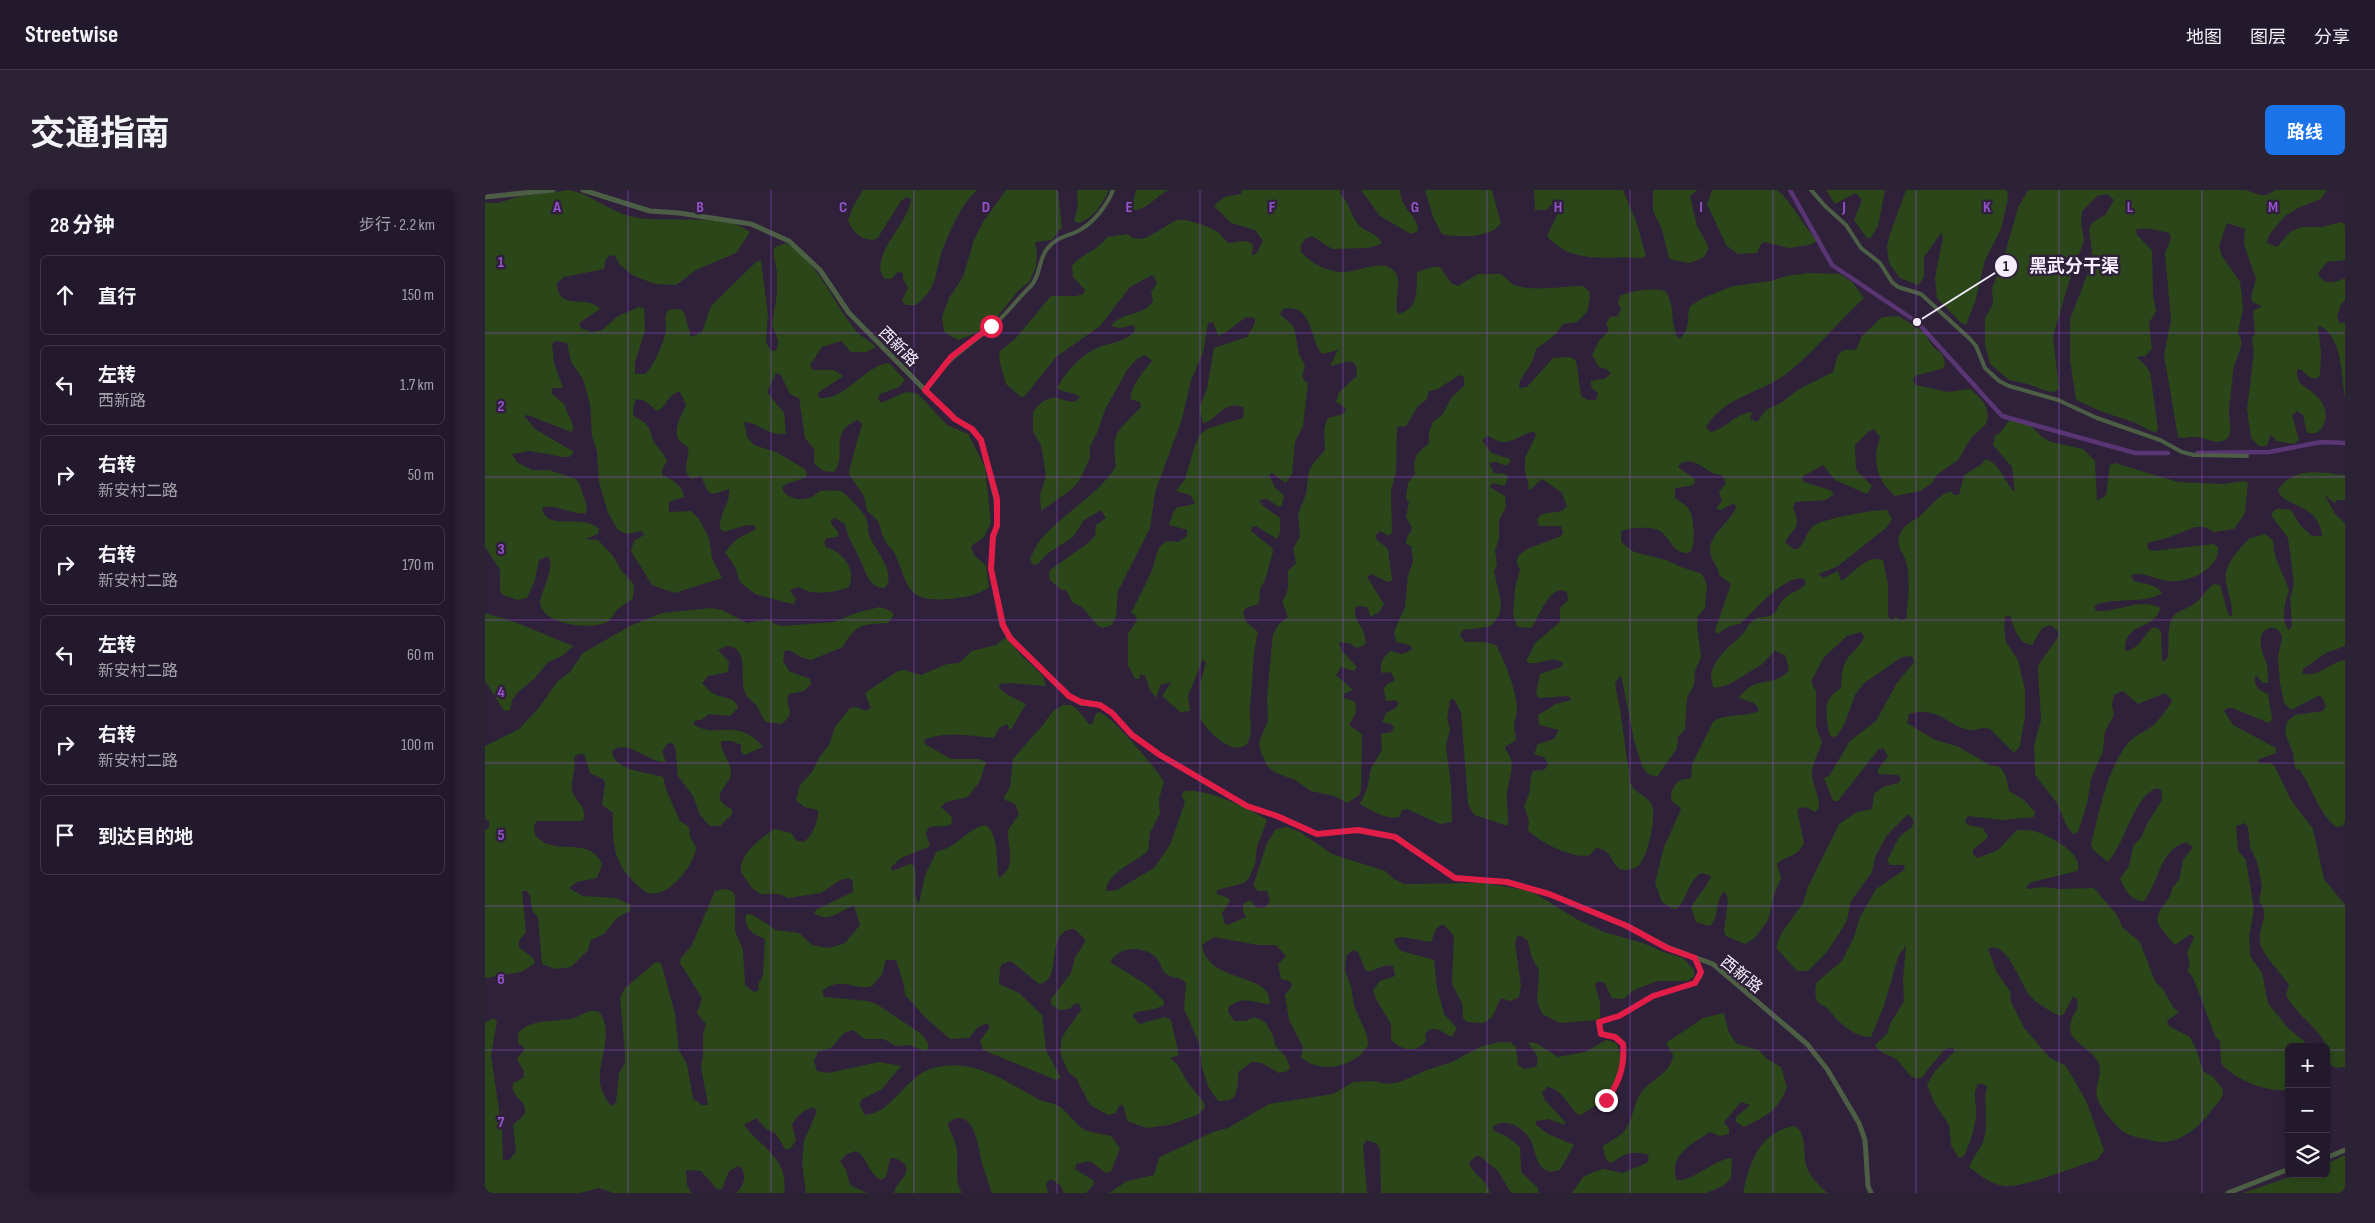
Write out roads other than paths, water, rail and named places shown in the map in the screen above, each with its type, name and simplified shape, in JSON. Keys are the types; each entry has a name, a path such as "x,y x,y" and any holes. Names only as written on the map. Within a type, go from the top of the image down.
{"street":[{"path":"485,197 553,190"},
{"name":"西新路","path":"583,190 650,212 679,212 743,222 789,241 820,270 849,313 955,419 972,429 981,440 997,499 997,526 993,536 991,569 1003,625 1010,638 1069,696 1081,702 1100,705 1112,713 1132,735 1160,755 1247,806 1277,816 1317,834 1358,830 1395,837 1455,878 1507,882 1540,891 1627,926 1667,948 1713,964 1807,1044 1827,1069 1859,1122 1865,1140 1868,1186 1871,1193"},
{"path":"925,390 951,357 999,320 1022,293 1030,287 1036,280 1046,249 1065,234 1086,227 1113,190"},
{"path":"1811,190 1846,225 1861,248 1880,263 1892,282 1921,294 1976,346 1985,368 1999,381 2009,386 2058,400 2097,418 2160,440 2182,452 2195,455 2247,456"},
{"path":"1606,1100 1614,1088 1624,1063 1623,1044 1615,1037 1601,1034 1599,1022 1619,1016 1653,996 1695,983 1701,972 1695,958"},
{"path":"2330,1156 2345,1150"},
{"path":"2228,1193 2285,1171"}],"waterway":[{"path":"1790,190 1832,265 1917,322 2002,416 2135,453 2168,453"},
{"path":"2197,453 2269,452 2321,442 2345,443"}],"place":[{"name":"黑武分干渠","path":"1917,322"}]}
